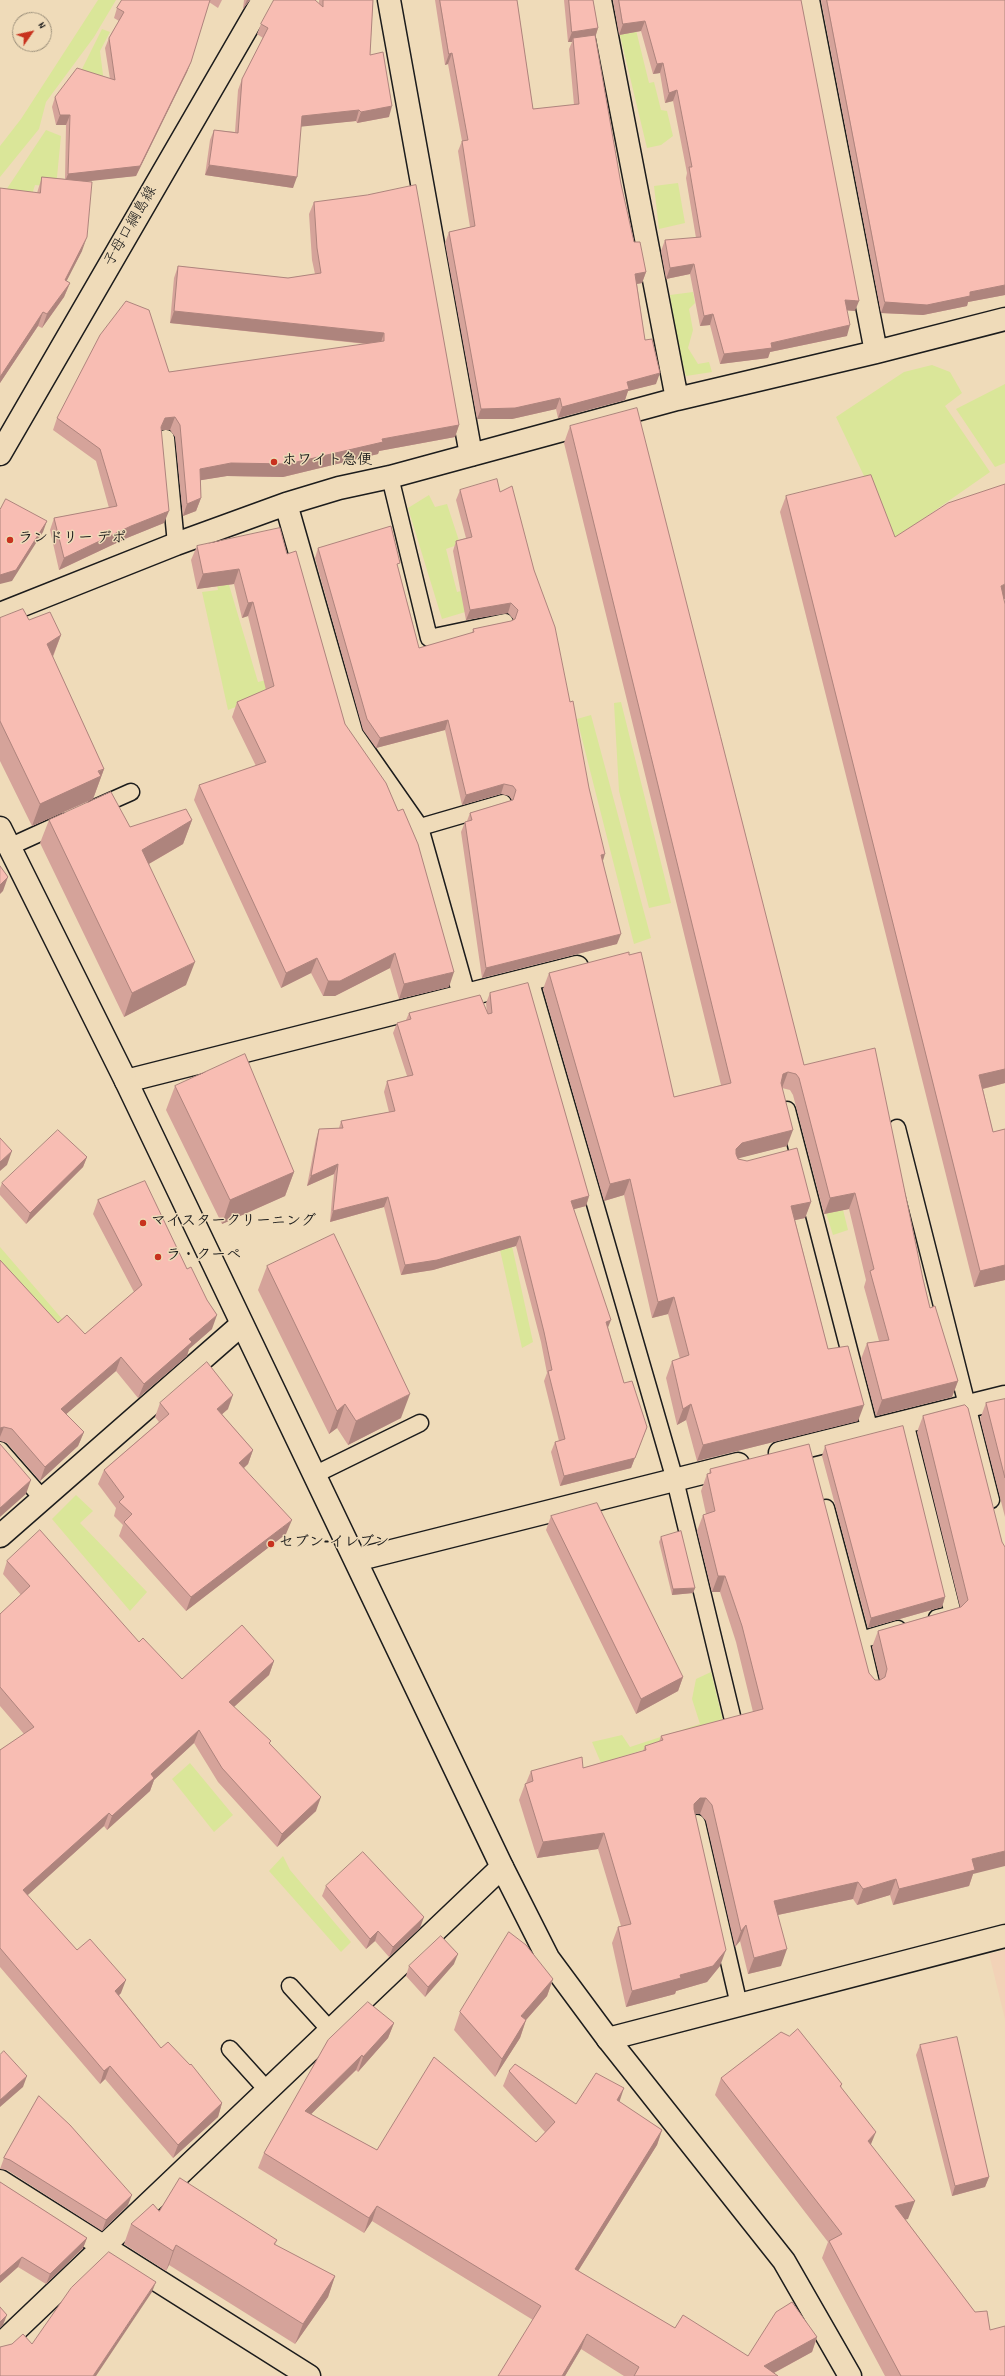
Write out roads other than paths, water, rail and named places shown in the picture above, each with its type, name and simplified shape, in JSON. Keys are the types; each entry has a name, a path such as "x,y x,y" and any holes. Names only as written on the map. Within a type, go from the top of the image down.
{"street":[{"name":"子母口綱島線","path":"0,454 263,0"},
{"path":"389,0 471,455"},
{"path":"600,0 677,399"},
{"path":"808,0 876,352"},
{"path":"0,614 176,544 286,504 339,488 390,477 677,399 876,352 1005,319"},
{"path":"286,504 352,735 417,828 464,995"},
{"path":"5,838 126,1081 241,1325 356,1560 502,1867 548,1958 608,2039 784,2261 850,2376"},
{"path":"126,1081 599,962"},
{"path":"0,1536 241,1325"},
{"path":"356,1560 675,1480 811,1453 870,1430 1005,1397"},
{"path":"0,2345 502,1867"},
{"path":"608,2039 1005,1936"},
{"path":"0,2181 309,2376"}],"lane":[{"path":"166,438 176,544"},
{"path":"390,477 430,638 505,622"},
{"path":"5,838 131,792"},
{"path":"417,828 503,803"},
{"path":"530,979 675,1480 732,1716"},
{"path":"784,1097 791,1155 870,1430"},
{"path":"897,1128 996,1518"},
{"path":"861,1640 953,1614 905,1422"},
{"path":"314,1475 420,1423"},
{"path":"0,1450 43,1499"},
{"path":"821,1491 872,1687"},
{"path":"697,1823 739,2005"},
{"path":"290,1986 331,2030"},
{"path":"230,2049 268,2091"}],"place":[{"name":"ホワイト急便","path":"274,462"},
{"name":"ランドリー デポ","path":"10,540"},
{"name":"マイスタークリーニング","path":"143,1223"},
{"name":"ラ・クーペ","path":"158,1257"},
{"name":"セブン-イレブン","path":"271,1544"}]}
